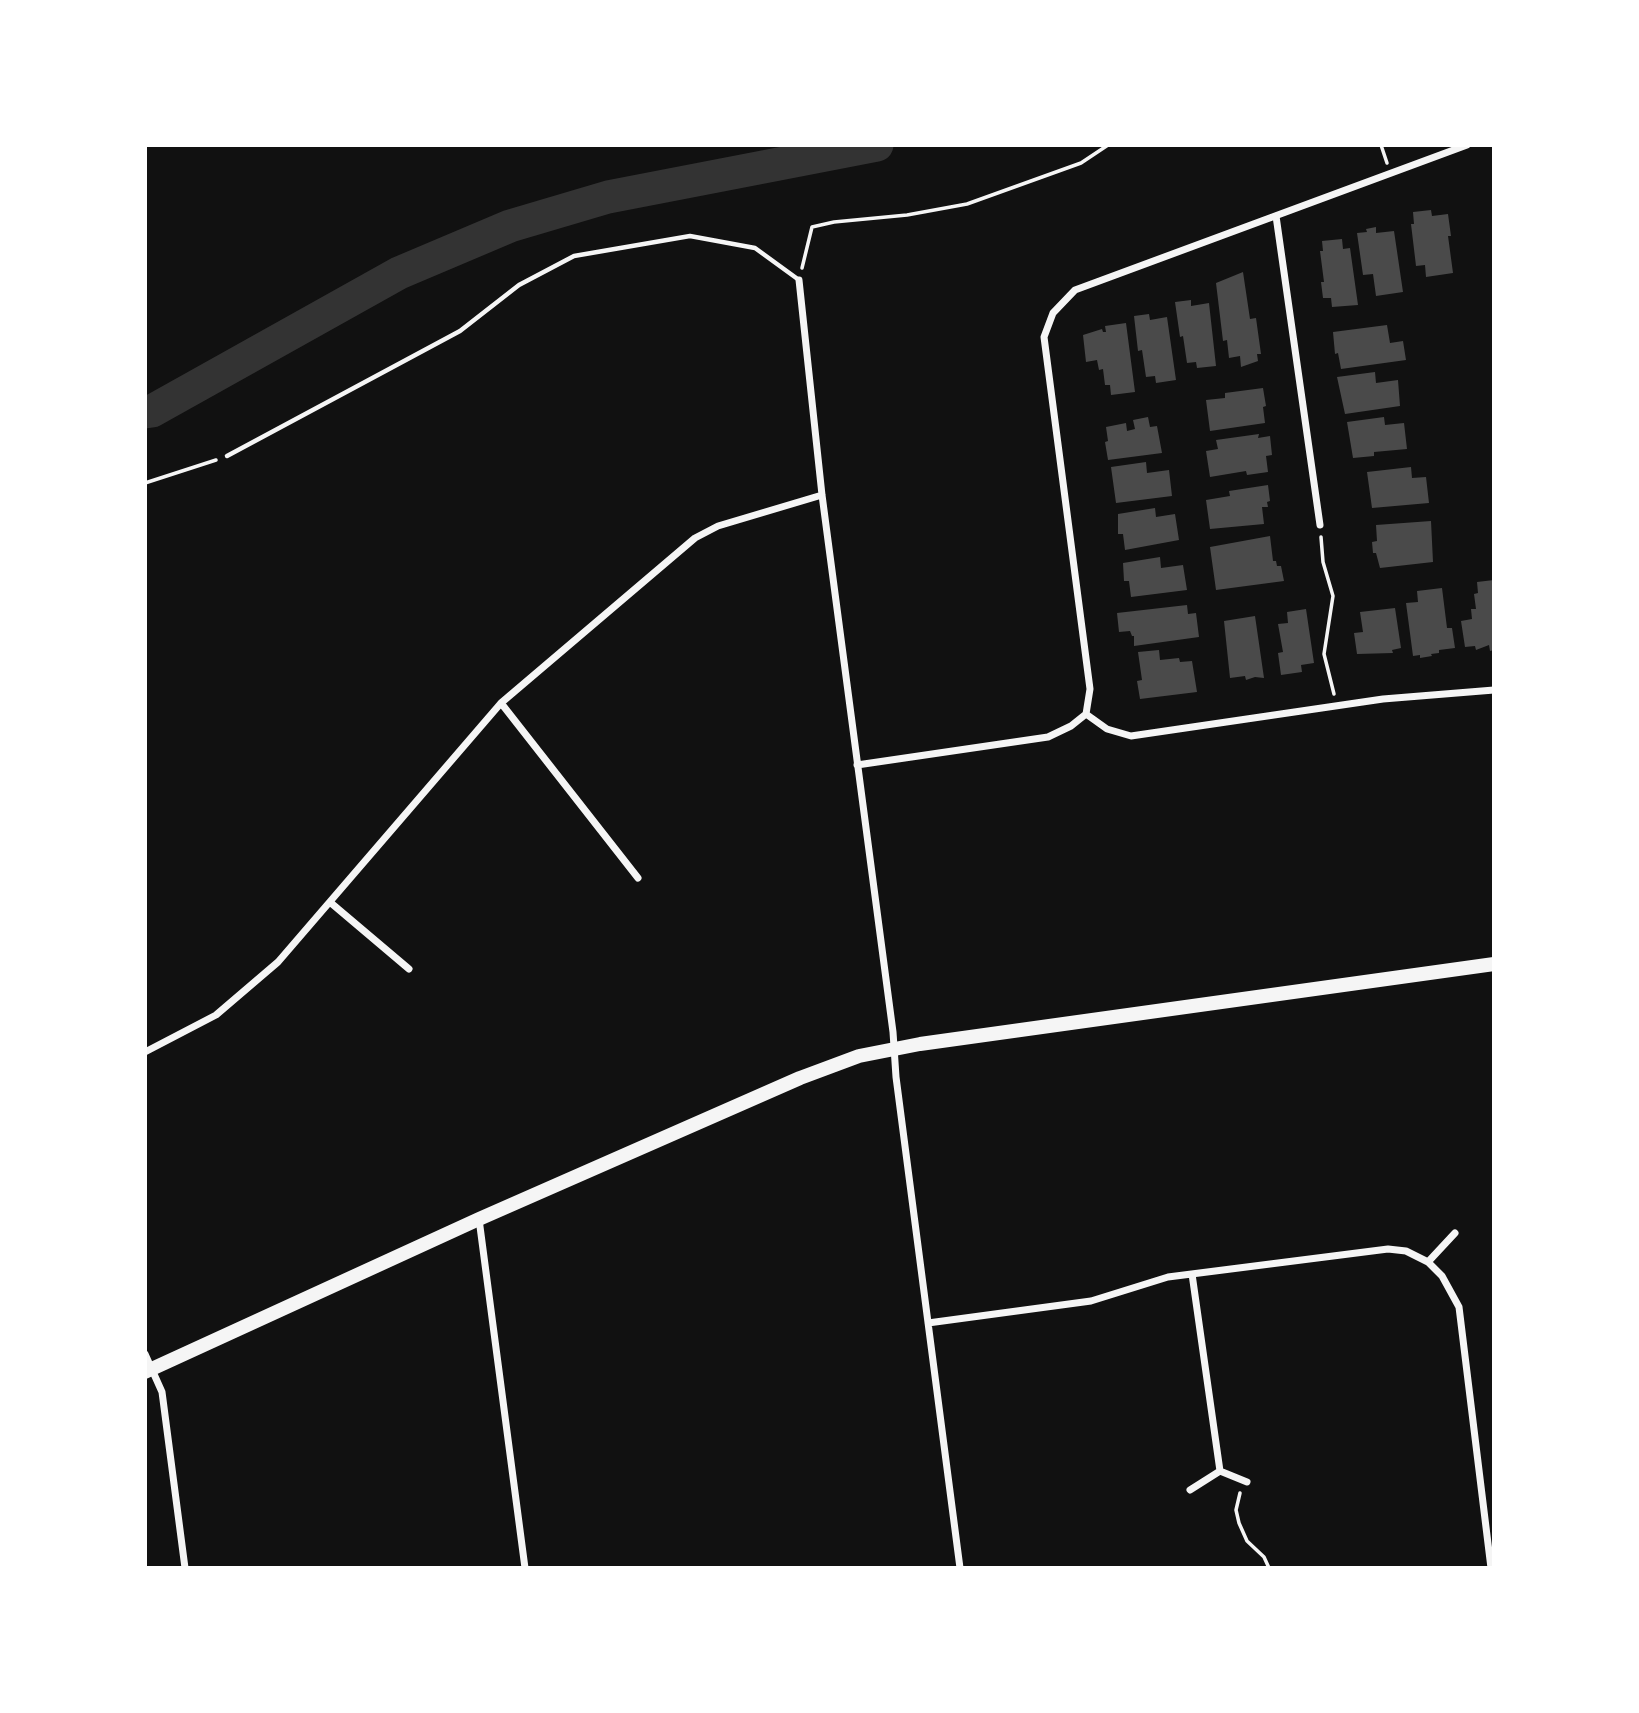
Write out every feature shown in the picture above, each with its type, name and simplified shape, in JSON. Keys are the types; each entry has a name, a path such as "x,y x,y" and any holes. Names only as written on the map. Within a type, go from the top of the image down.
{"main road":[{"path":"149,1370 479,1219 810,1074 859,1056 894,1048 1494,964"}],"street":[{"path":"857,765 1048,737 1072,726 1086,714 1090,689 1044,337 1053,313 1075,290 1467,145"},
{"path":"1276,216 1320,524"},
{"path":"799,280 822,495 960,1568"},
{"path":"145,1052 216,1016 278,962 501,703 695,538 719,526 822,495"},
{"path":"1086,714 1107,729 1131,736 1383,699 1494,690"},
{"path":"501,703 638,878"},
{"path":"331,903 409,969"},
{"path":"479,1219 526,1568"},
{"path":"1428,1262 1455,1233"},
{"path":"928,1323 1091,1301 1168,1277 1388,1249 1406,1251 1428,1262 1443,1276 1459,1307 1492,1568"},
{"path":"1192,1274 1220,1471"},
{"path":"145,1354 149,1370 162,1392 185,1568"},
{"path":"1220,1471 1247,1482"},
{"path":"1190,1490 1220,1471"}],"lane":[{"path":"227,456 460,331 519,285 574,256 690,236 755,248 799,280"}],"path":[{"path":"799,280 812,227 967,204 1081,163 1108,145"},
{"path":"145,483 227,456"},
{"path":"1320,524 1323,562 1332,596 1324,654 1337,706"},
{"path":"1220,1471 1241,1488 1236,1510 1239,1523 1247,1541 1264,1557 1269,1568"}],"building":[{"path":"1431,210 1432,216 1448,214 1453,273 1426,277 1425,265 1416,266 1411,224 1414,224 1413,212"},
{"path":"1376,227 1376,233 1394,231 1403,292 1376,296 1373,274 1363,275 1357,233"},
{"path":"1342,239 1343,249 1350,248 1358,305 1332,307 1331,298 1323,298 1320,251 1323,251 1322,241"},
{"path":"1243,272 1250,319 1256,318 1261,354 1257,354 1258,361 1241,367 1240,356 1229,358 1227,340 1223,341 1216,283"},
{"path":"1191,300 1191,306 1209,303 1216,366 1197,368 1196,362 1187,363 1175,302"},
{"path":"1149,314 1150,320 1167,317 1176,380 1156,383 1155,376 1146,377 1142,350 1138,351 1134,316"},
{"path":"1126,323 1135,392 1111,395 1110,385 1105,385 1103,369 1099,370 1097,360 1086,362 1083,335 1102,329 1106,332 1105,326"},
{"path":"1387,325 1390,343 1403,341 1406,360 1341,369 1338,353 1335,354 1333,332"},
{"path":"1375,372 1376,383 1398,380 1400,406 1345,414 1337,377"},
{"path":"1263,388 1265,423 1210,431 1206,400 1225,398 1225,393"},
{"path":"1148,417 1150,427 1157,426 1162,453 1108,460 1106,427 1126,423 1127,431 1135,429 1133,420"},
{"path":"1384,417 1385,425 1404,423 1407,449 1374,452 1374,456 1353,458 1347,422"},
{"path":"1259,434 1258,438 1270,436 1272,455 1266,456 1268,472 1247,475 1246,471 1210,477 1206,451 1218,449 1216,440"},
{"path":"1146,462 1147,473 1169,470 1172,496 1116,503 1111,467"},
{"path":"1411,467 1412,478 1426,477 1429,503 1372,508 1367,472"},
{"path":"1268,485 1270,501 1267,502 1268,507 1262,507 1264,524 1210,529 1206,500 1230,496 1229,491"},
{"path":"1155,508 1156,517 1175,514 1179,540 1125,550 1123,534 1118,534 1118,514"},
{"path":"1431,521 1433,562 1380,568 1376,553 1373,553 1372,542 1377,541 1376,525"},
{"path":"1270,536 1273,561 1276,561 1277,566 1281,566 1284,581 1216,590 1210,547"},
{"path":"1160,557 1161,568 1183,565 1187,590 1131,597 1129,581 1124,581 1123,563"},
{"path":"1494,580 1494,650 1490,651 1489,645 1476,650 1475,646 1465,647 1461,621 1472,619 1471,609 1476,609 1474,594 1478,593 1477,582"},
{"path":"1442,588 1447,628 1452,628 1455,648 1439,650 1439,653 1431,654 1432,656 1413,656 1406,603 1418,602 1417,591"},
{"path":"1187,605 1188,614 1196,613 1199,637 1134,646 1134,636 1130,631 1119,632 1117,613"},
{"path":"1395,608 1401,648 1392,650 1393,653 1357,654 1354,633 1363,632 1360,612"},
{"path":"1306,609 1314,663 1301,665 1302,672 1281,675 1278,653 1283,652 1278,624 1288,623 1287,612"},
{"path":"1255,616 1264,678 1230,678 1224,621"},
{"path":"1159,650 1160,660 1179,658 1180,662 1192,661 1197,692 1140,699 1137,681 1142,680 1138,652"}],"waterway":[{"path":"145,412 152,411 399,273 510,226 608,197 877,145"}]}
